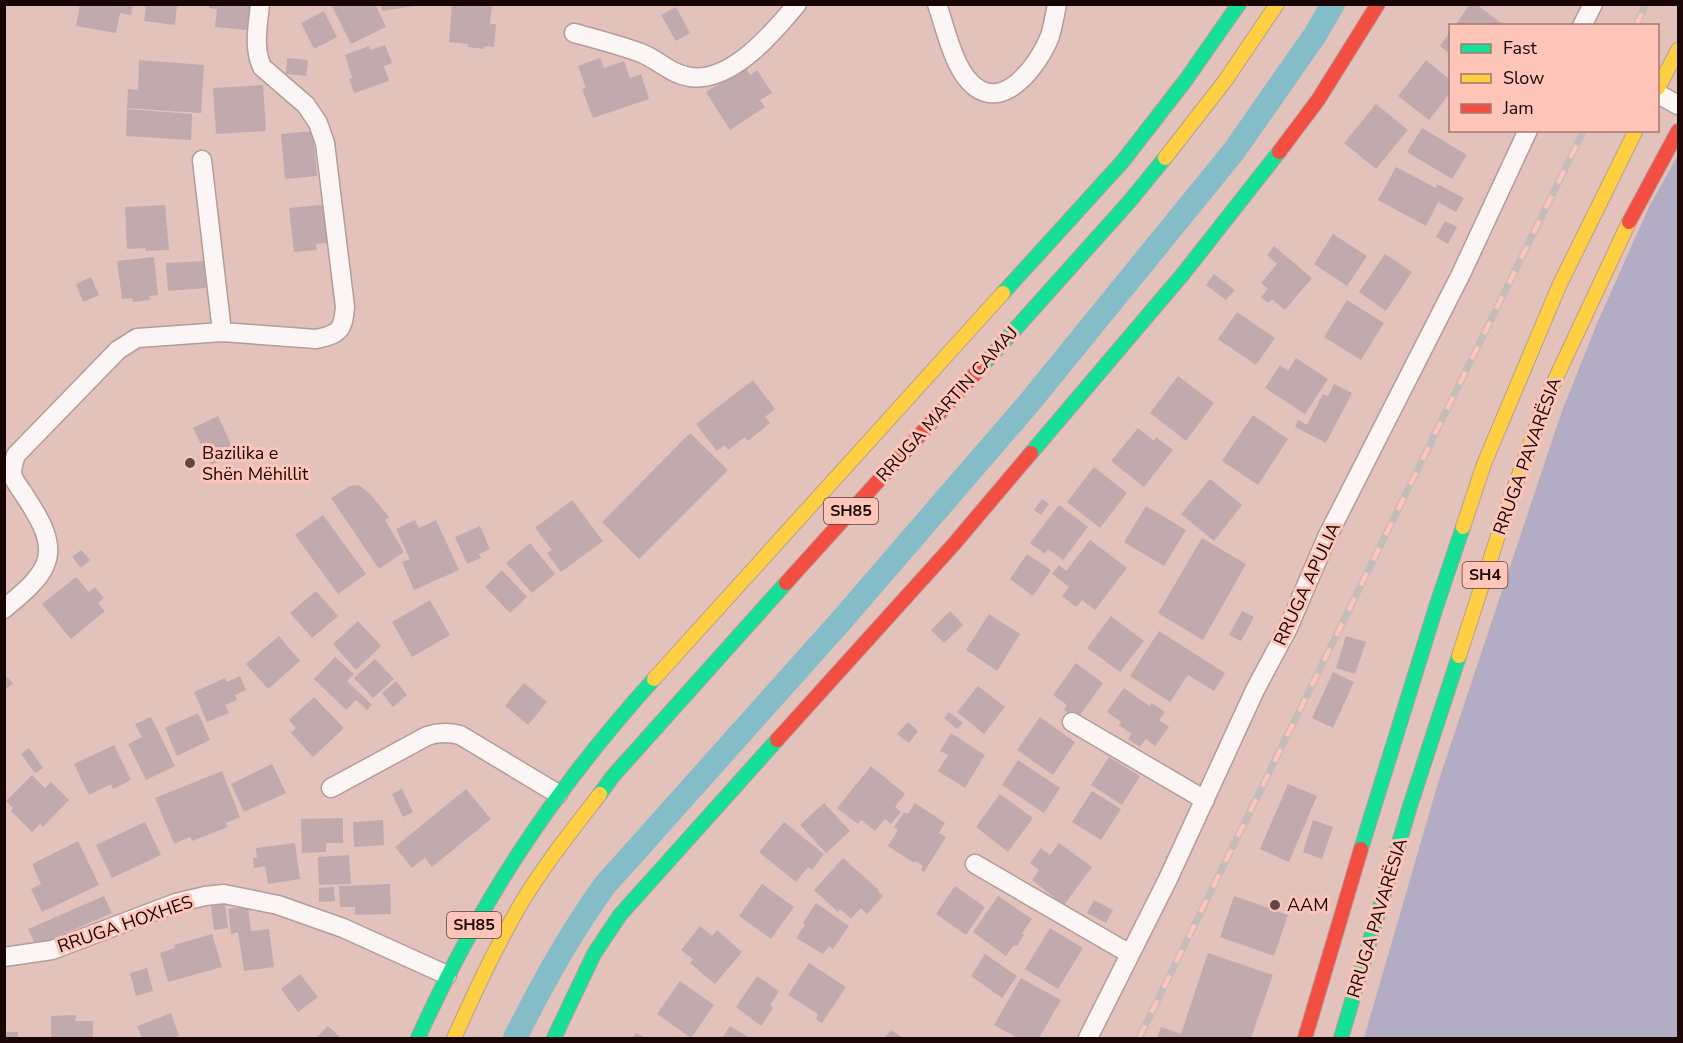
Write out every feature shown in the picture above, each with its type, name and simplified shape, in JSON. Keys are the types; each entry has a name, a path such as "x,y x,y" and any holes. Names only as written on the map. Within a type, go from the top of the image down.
{"main road":[{"name":"RRUGA MARTIN CAMAJ","path":"454,1038 493,955 522,903 557,850 613,776 1129,202 1199,116 1254,41 1277,4"},
{"path":"554,1038 594,954 620,915 947,552 1183,274 1261,177 1318,100 1378,4"},
{"name":"RRUGA MARTIN CAMAJ","path":"418,1038 447,975 503,877 558,794 617,720 1124,160 1185,81 1235,6"},
{"path":"1659,86 1678,50"},
{"name":"RRUGA PAVARËSIA","path":"1341,1038 1410,806 1507,508 1547,397 1620,238 1678,130"},
{"name":"RRUGA PAVARËSIA","path":"1305,1038 1433,618 1484,464 1559,286 1635,132"}],"street":[{"path":"4,609 31,584 45,567 50,551 45,533 33,508 8,474 16,455 118,350 137,338 222,332 316,339 339,331 344,322 345,307 326,143 318,123 306,105 262,67 258,59 260,4"},
{"path":"574,33 644,54 668,70 691,77 711,76 733,67 751,52 797,4"},
{"path":"937,4 962,73 971,84 989,93 1005,92 1021,81 1032,67 1050,37 1057,4"},
{"path":"1583,24 1593,4"},
{"path":"1659,95 1678,105"},
{"name":"RRUGA APULIA","path":"1088,1038 1205,800 1255,690 1288,628 1328,535 1456,285 1527,132"},
{"path":"202,160 222,332"},
{"path":"1072,722 1205,800"},
{"path":"331,788 427,736 437,732 448,732 460,735 558,794"},
{"path":"975,864 1130,954"},
{"name":"RRUGA HOXHES","path":"4,957 52,950 176,903 224,894 278,905 343,928 447,975"}],"shaded area":[{"path":"1678,155 1678,1038 1364,1038 1438,783 1562,411 1598,321 1649,207"}],"building":[{"path":"80,4 133,4 131,15 120,13 116,33 76,26"},
{"path":"140,4 177,4 175,25 144,21 146,7"},
{"path":"331,4 375,4 386,27 351,44"},
{"path":"381,4 414,4 414,6 382,11"},
{"path":"452,4 492,4 490,24 496,24 494,47 485,46 484,49 449,42"},
{"path":"1470,4 1476,4 1502,24 1456,24"},
{"path":"209,5 250,5 247,30 215,27 217,9 209,8"},
{"path":"676,7 690,33 676,41 661,15"},
{"path":"324,11 337,37 314,49 301,23"},
{"path":"1449,33 1449,53 1440,46"},
{"path":"385,45 392,63 384,66 389,81 354,93 345,55 369,46 370,50"},
{"path":"287,58 308,60 306,76 286,74"},
{"path":"600,58 604,68 624,61 630,78 641,74 649,99 593,118 582,89 586,88 578,66"},
{"path":"139,60 204,65 201,113 127,108 128,89 138,90"},
{"path":"1426,60 1449,79 1449,94 1429,120 1398,96"},
{"path":"745,67 750,75 757,70 772,93 760,100 765,107 730,130 706,92"},
{"path":"263,85 266,131 216,134 213,88"},
{"path":"1376,104 1408,130 1376,169 1344,143"},
{"path":"127,109 192,114 191,140 126,136"},
{"path":"1422,128 1467,155 1452,179 1407,152"},
{"path":"313,131 317,176 285,179 281,134"},
{"path":"1396,167 1436,188 1437,184 1464,198 1456,212 1438,202 1426,226 1378,200"},
{"path":"329,204 333,242 316,244 317,250 294,252 289,208"},
{"path":"165,205 169,250 127,249 125,207"},
{"path":"1445,221 1457,227 1448,244 1436,237"},
{"path":"1333,234 1367,256 1347,286 1314,264"},
{"path":"1274,246 1312,278 1285,310 1272,299 1268,303 1261,297 1268,289 1261,283 1277,264 1267,255"},
{"path":"1385,254 1412,272 1386,311 1359,292"},
{"path":"154,257 158,295 149,296 150,300 133,302 132,298 122,299 117,261"},
{"path":"204,261 206,288 168,291 166,263"},
{"path":"1214,274 1235,290 1226,300 1206,285"},
{"path":"91,277 99,295 83,302 76,284"},
{"path":"1347,300 1384,323 1361,360 1324,337"},
{"path":"1237,312 1275,338 1256,365 1218,339"},
{"path":"1296,358 1328,379 1305,414 1265,388 1280,365 1288,371"},
{"path":"1178,376 1214,403 1186,441 1150,413"},
{"path":"753,380 775,409 765,417 770,423 748,441 745,437 728,450 725,445 717,451 696,424"},
{"path":"1334,384 1352,393 1326,443 1295,427 1298,420 1307,425 1323,394 1328,396"},
{"path":"1253,415 1288,439 1258,485 1222,461"},
{"path":"218,416 235,453 211,465 193,428"},
{"path":"1138,428 1154,441 1156,437 1173,450 1144,487 1111,461"},
{"path":"690,433 728,470 639,559 602,522"},
{"path":"1094,467 1127,493 1100,528 1067,502"},
{"path":"1210,479 1242,505 1214,541 1181,514"},
{"path":"359,485 370,494 389,517 385,520 404,552 379,569 331,498 350,486"},
{"path":"1042,499 1049,504 1041,515 1034,510"},
{"path":"572,500 603,541 561,572 547,553 552,550 535,528"},
{"path":"1059,505 1088,527 1063,560 1048,549 1045,554 1030,543"},
{"path":"1146,506 1186,530 1164,566 1124,542"},
{"path":"323,515 366,574 338,594 295,535"},
{"path":"415,520 419,528 436,520 459,570 414,590 402,562 410,559 396,529"},
{"path":"480,526 490,549 479,554 481,558 467,564 455,537"},
{"path":"1202,538 1246,564 1203,640 1158,613"},
{"path":"1090,540 1127,568 1095,610 1082,600 1076,607 1062,596 1069,587 1052,574 1059,565 1066,571"},
{"path":"530,543 555,574 532,593 506,563"},
{"path":"81,550 90,560 81,568 72,557"},
{"path":"1027,554 1051,570 1033,596 1010,579"},
{"path":"502,570 527,597 510,613 485,587"},
{"path":"76,577 89,592 95,587 104,598 98,603 105,611 71,639 42,604"},
{"path":"316,591 338,616 312,638 290,613"},
{"path":"430,600 450,635 412,657 392,622"},
{"path":"950,611 963,625 944,643 931,630"},
{"path":"1242,611 1254,617 1241,641 1229,635"},
{"path":"989,614 1020,634 997,671 966,650"},
{"path":"1111,616 1144,641 1120,672 1087,648"},
{"path":"358,621 381,646 356,670 333,644"},
{"path":"1159,631 1225,673 1214,691 1188,675 1170,702 1130,676"},
{"path":"279,636 300,661 268,689 246,664"},
{"path":"1346,636 1366,642 1355,674 1336,668"},
{"path":"335,657 354,674 347,681 372,705 367,710 356,700 346,710 314,679"},
{"path":"375,659 394,679 373,698 354,678"},
{"path":"1076,663 1103,683 1077,719 1064,710 1067,705 1053,695"},
{"path":"1333,672 1354,682 1333,728 1312,718"},
{"path":"4,674 13,683 4,691"},
{"path":"240,676 246,690 235,695 237,700 225,705 229,713 207,722 194,692 225,678 227,682"},
{"path":"396,681 407,695 393,707 382,693"},
{"path":"524,683 547,702 528,725 505,706"},
{"path":"978,686 1005,707 984,734 957,712"},
{"path":"1124,688 1149,706 1152,703 1165,712 1159,720 1169,727 1155,746 1146,739 1140,747 1128,739 1132,734 1119,725 1121,722 1107,712"},
{"path":"314,697 344,728 313,757 291,733 296,728 289,720"},
{"path":"949,712 963,723 957,729 944,718"},
{"path":"198,713 210,740 177,756 165,728"},
{"path":"151,717 175,766 146,780 128,744 142,737 135,724"},
{"path":"1040,717 1075,742 1053,775 1017,750"},
{"path":"908,722 918,731 909,743 897,734"},
{"path":"951,733 985,755 965,788 938,771 948,755 940,751"},
{"path":"114,745 131,780 113,789 111,784 89,795 74,764"},
{"path":"29,748 43,768 35,773 21,754"},
{"path":"1109,757 1140,776 1122,805 1091,785"},
{"path":"1018,760 1060,788 1044,813 1002,785"},
{"path":"272,764 286,793 244,812 231,784"},
{"path":"871,766 905,794 895,807 901,812 891,824 885,819 875,831 861,820 858,824 837,808"},
{"path":"222,771 240,817 226,823 228,827 192,841 190,837 174,844 155,798"},
{"path":"32,775 45,788 51,782 69,800 43,827 40,824 32,832 11,811 13,808 6,801"},
{"path":"1288,784 1317,796 1289,862 1260,849"},
{"path":"402,789 413,812 403,817 392,794"},
{"path":"466,789 491,819 432,867 425,858 412,868 395,847"},
{"path":"1092,791 1121,809 1101,840 1072,822"},
{"path":"1000,794 1033,818 1008,852 976,827"},
{"path":"824,803 850,831 826,853 800,825"},
{"path":"915,803 945,823 939,833 946,837 924,872 921,870 923,866 915,861 914,863 888,846 898,830 894,827 904,812 908,814"},
{"path":"343,818 343,843 326,843 326,852 302,853 301,819"},
{"path":"383,820 384,845 354,847 353,822"},
{"path":"1313,820 1333,827 1322,859 1303,852"},
{"path":"145,822 161,855 112,878 96,845"},
{"path":"784,822 824,854 812,870 808,867 796,882 759,852"},
{"path":"78,841 99,885 42,912 31,889 41,884 32,864"},
{"path":"295,843 300,879 268,884 265,866 254,868 253,858 257,858 256,848"},
{"path":"1059,843 1092,867 1064,905 1032,880 1039,870 1030,863 1041,848 1050,855"},
{"path":"349,855 351,884 319,885 318,857"},
{"path":"843,858 883,896 867,914 861,908 851,919 840,909 838,912 814,890"},
{"path":"390,884 391,914 355,915 355,907 340,907 339,886"},
{"path":"762,884 794,907 771,939 739,916"},
{"path":"955,886 985,907 966,935 936,914"},
{"path":"334,887 335,901 319,902 319,888"},
{"path":"104,896 112,913 36,946 28,929"},
{"path":"998,896 1032,919 1022,933 1024,935 1017,946 1014,945 1006,956 973,932"},
{"path":"1234,896 1288,915 1274,956 1220,937"},
{"path":"1094,900 1113,910 1106,923 1087,913"},
{"path":"816,903 849,926 833,949 829,946 823,954 796,938"},
{"path":"225,904 228,928 214,930 211,906"},
{"path":"248,906 251,931 269,929 274,967 244,971 238,932 231,934 228,909"},
{"path":"700,926 712,936 717,930 742,952 715,984 690,963 693,959 681,950"},
{"path":"1050,928 1083,948 1058,989 1025,969"},
{"path":"212,934 222,967 168,982 160,953 175,948 174,945"},
{"path":"1208,953 1273,975 1251,1038 1157,1038 1161,1027 1181,1034"},
{"path":"985,954 1017,976 1002,998 971,976"},
{"path":"809,963 846,987 822,1023 816,1019 818,1014 788,995"},
{"path":"147,968 153,991 136,996 130,973"},
{"path":"300,974 318,997 298,1012 281,989"},
{"path":"757,976 779,991 770,1005 773,1008 761,1026 736,1007"},
{"path":"1021,978 1061,1000 1039,1038 1018,1038 994,1025"},
{"path":"680,981 714,1005 691,1038 657,1014"},
{"path":"171,1013 179,1036 142,1038 137,1026"},
{"path":"76,1015 75,1021 93,1021 93,1038 51,1038 51,1016"},
{"path":"328,1026 341,1038 316,1038"},
{"path":"730,1026 750,1038 722,1038"},
{"path":"891,1030 903,1038 884,1038"},
{"path":"4,1032 18,1032 18,1038 4,1038"},
{"path":"636,1033 646,1038 632,1038"}],"waterway":[{"path":"515,1038 557,959 605,885 840,622 1029,403 1234,151 1315,35 1333,4"}],"railway":[{"path":"1637,24 1646,4"},
{"path":"1139,1038 1583,132"}],"traffic: fast":[{"path":"1003,293 1123,161 1185,81 1239,4"},
{"path":"1031,453 1183,274 1279,152"},
{"path":"983,365 1129,202 1165,158"},
{"path":"1361,849 1463,527"},
{"path":"600,794 613,776 786,583"},
{"path":"1341,1038 1410,806 1459,656"},
{"path":"418,1038 467,940 521,849 583,763 654,679"},
{"path":"554,1038 594,954 620,915 777,740"}],"traffic: slow":[{"path":"1165,158 1225,81 1277,4"},
{"path":"1659,86 1678,50"},
{"path":"1463,527 1484,464 1559,286 1635,132"},
{"path":"1459,656 1507,508 1547,397 1629,222"},
{"path":"654,679 1003,293"},
{"path":"454,1038 522,902 550,860 600,794"}],"traffic: jam":[{"path":"1279,152 1318,100 1378,4"},
{"path":"1629,222 1678,131"},
{"path":"786,583 983,365"},
{"path":"777,740 954,544 1031,453"},
{"path":"1305,1038 1361,849"}],"place":[{"name":"Bazilika e Shën Mëhillit","path":"190,463"},
{"name":"AAM","path":"1275,905"}]}
